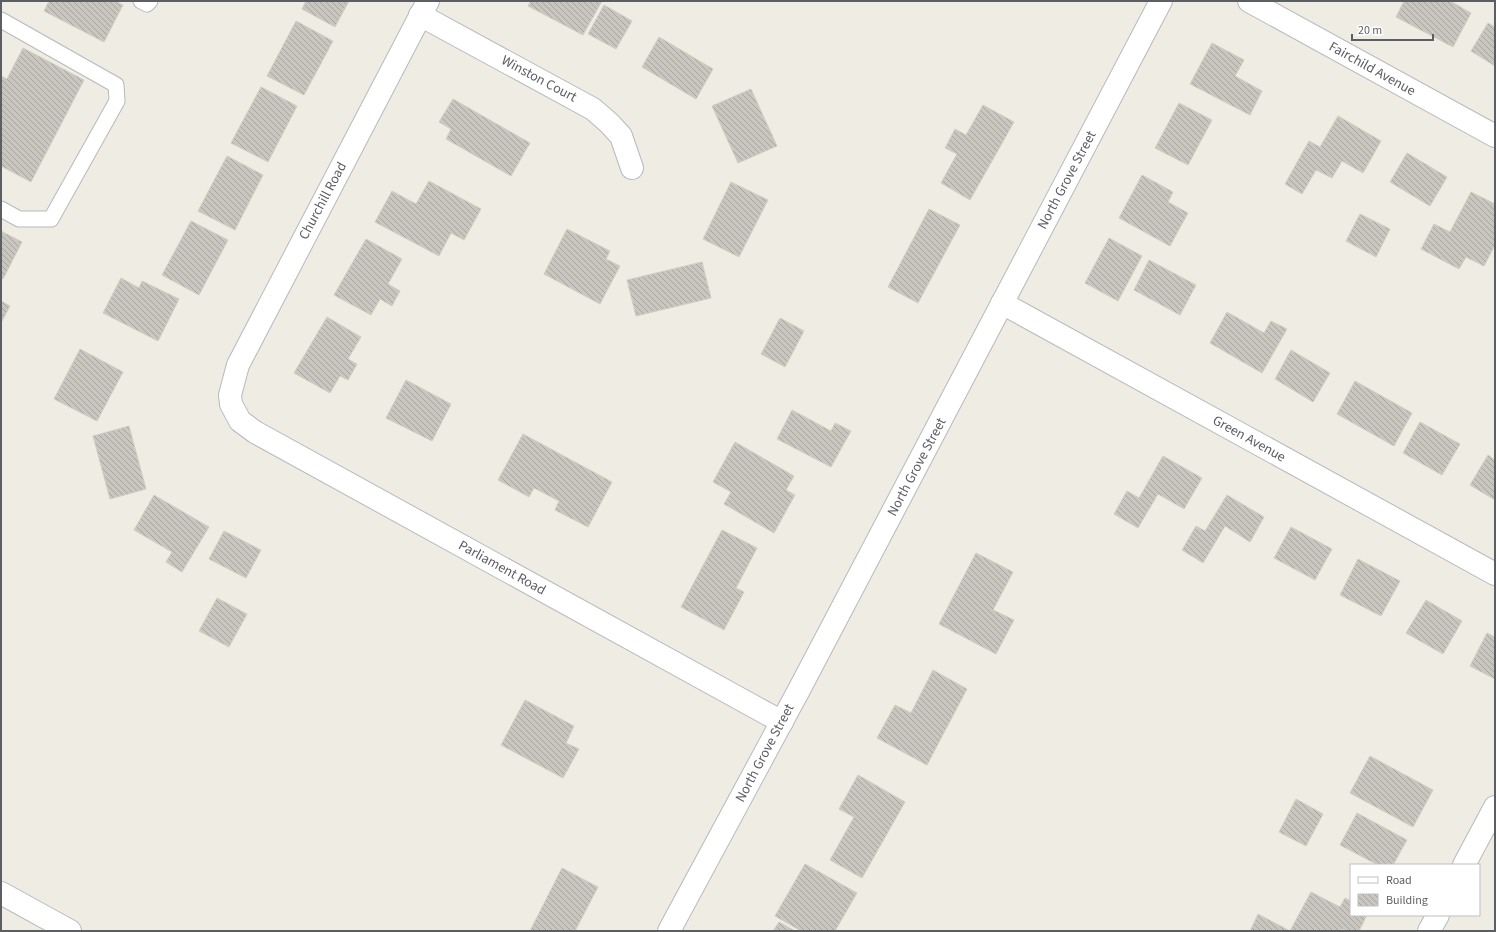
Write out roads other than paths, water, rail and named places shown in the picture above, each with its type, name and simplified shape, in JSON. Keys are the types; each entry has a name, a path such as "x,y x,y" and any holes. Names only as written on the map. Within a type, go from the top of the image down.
{"street":[{"name":"North Grove Street","path":"669,931 782,722 1161,1"},
{"name":"Fairchild Avenue","path":"1249,1 1495,136"},
{"name":"Winston Court","path":"424,8 593,109 621,136 632,168"},
{"name":"Churchill Road","path":"231,404 230,395 238,365 424,8"},
{"name":"Green Avenue","path":"1002,303 1495,574"},
{"name":"Parliament Road","path":"231,404 240,421 255,432 782,722"},
{"path":"1465,864 1495,807"},
{"path":"1,893 70,931"},
{"path":"1429,931 1437,916"}],"lane":[{"path":"141,1 147,4 150,1"},
{"path":"1,20 116,85 117,101 51,219 19,219 1,209"}]}
